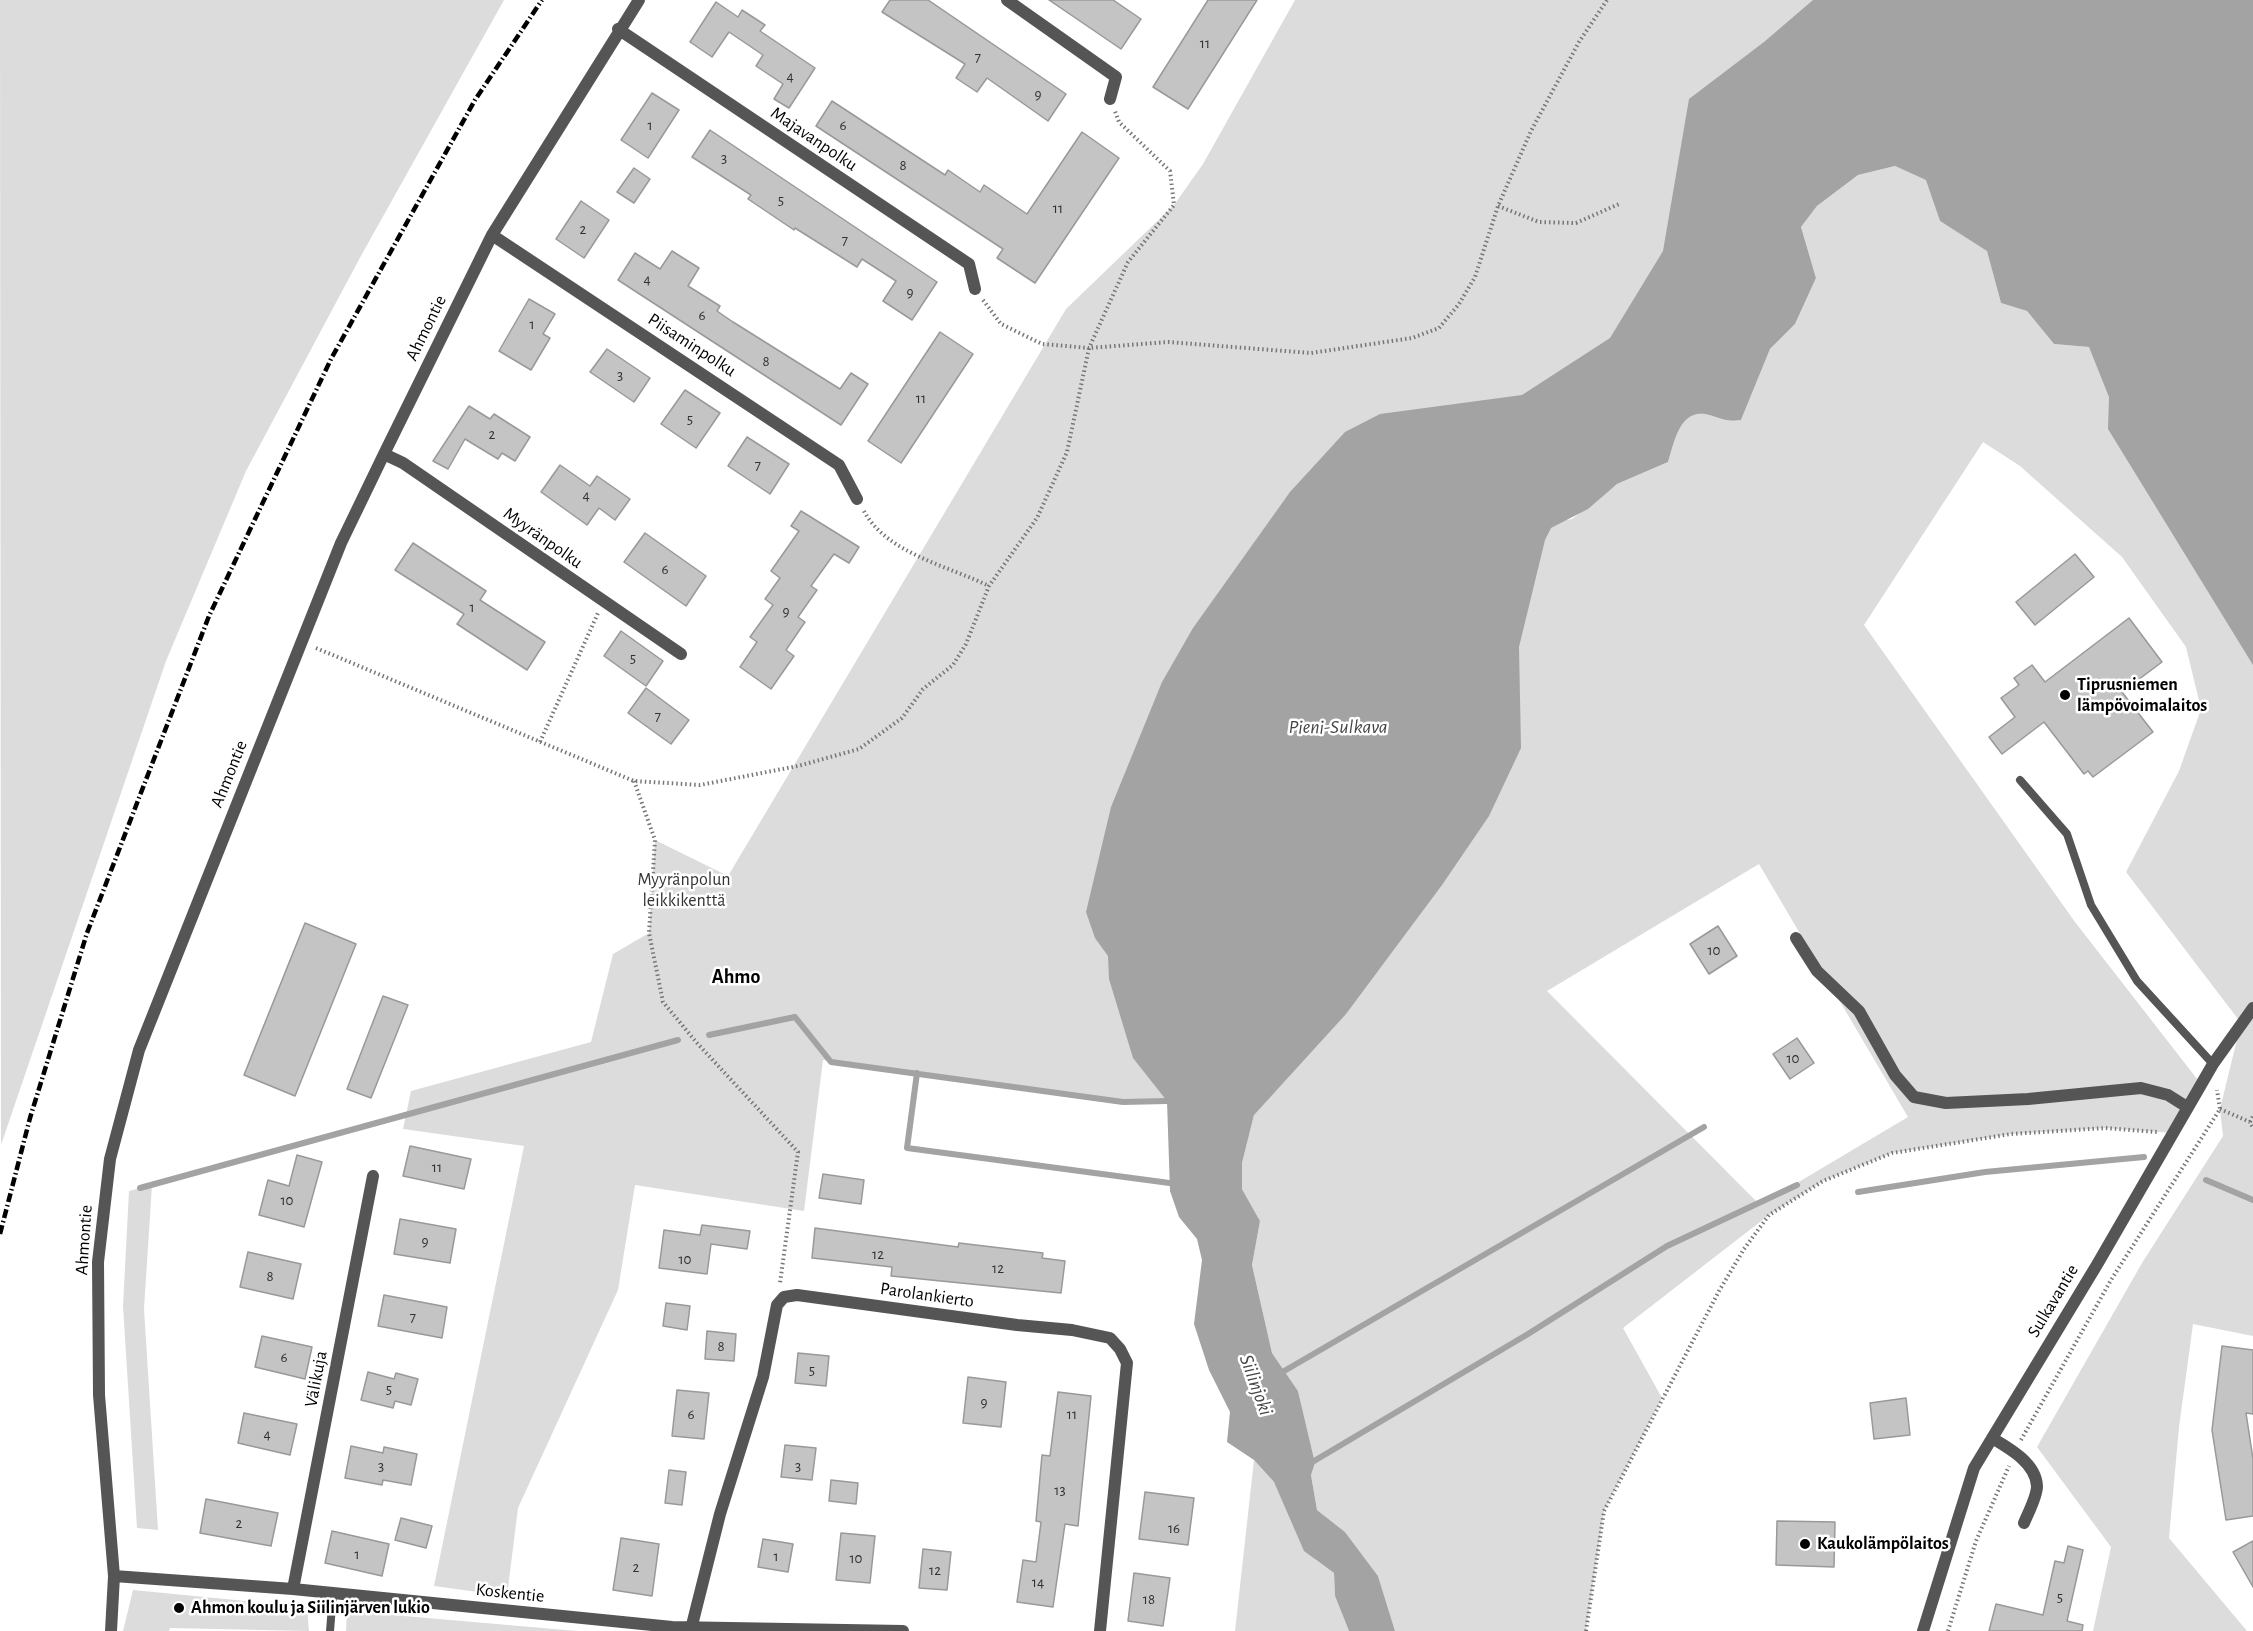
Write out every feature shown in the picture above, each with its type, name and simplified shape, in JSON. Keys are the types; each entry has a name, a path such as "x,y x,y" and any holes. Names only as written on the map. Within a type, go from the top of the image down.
{"street":[{"name":"Ahmontie","path":"111,1631 114,1576 99,1384 98,1262 110,1160 139,1050 341,543 492,235 618,29 639,0"},
{"path":"1007,0 1116,77 1110,99"},
{"name":"Majavanpolku","path":"618,29 969,264 975,289"},
{"name":"Piisaminpolku","path":"492,235 839,465 857,499"},
{"name":"Myyränpolku","path":"384,454 403,463 681,654"},
{"path":"1796,938 1818,971 1860,1011 1895,1075 1914,1097 1946,1103 2028,1099 2141,1088 2168,1095 2187,1107"},
{"name":"Sulkavantie","path":"1923,1631 1974,1468 2213,1064 2253,1008"},
{"name":"Välikuja","path":"293,1589 373,1176"},
{"name":"Parolankierto","path":"777,1305 784,1297 797,1295 1017,1326 1072,1330 1110,1338 1120,1349 1127,1364 1100,1631"},
{"path":"691,1629 720,1514 763,1377 777,1305"},
{"path":"1992,1438 2015,1452 2030,1469 2037,1486 2024,1523"},
{"name":"Koskentie","path":"114,1576 293,1589 691,1629 903,1631"}],"lane":[{"path":"2020,780 2067,834 2091,905 2137,981 2213,1064"},
{"path":"330,1631 333,1594"}],"path":[{"path":"975,289 1001,324 1042,344 1089,348 1168,342 1311,353 1412,339 1439,328 1459,304 1475,277 1498,206 1531,131 1579,42 1607,0"},
{"path":"302,642 634,781 700,785 798,766 859,748 902,718 923,689 953,664 966,644 989,586 1037,518 1067,452 1089,348 1128,262 1174,205 1170,171 1119,122 1110,99"},
{"path":"1498,206 1539,222 1576,223 1619,204"},
{"path":"857,499 872,525 909,552 956,570 989,586"},
{"path":"540,742 604,602"},
{"path":"634,781 654,840 649,933 663,1002 798,1152 777,1305"},
{"path":"1948,1631 1976,1541 2015,1452 2111,1280 2220,1110 2213,1064"},
{"path":"2220,1110 2250,1122 2253,1128"},
{"path":"2250,1122 2253,1116"},
{"path":"1586,1631 1604,1511 1719,1291 1744,1248 1769,1215 1823,1181 1892,1153 2011,1134 2105,1128 2173,1133"}],"green space":[{"path":"0,0 504,0 362,254 246,471 166,661 1,1145"},
{"name":"Myyränpolun leikkikenttä","path":"1295,0 1873,0 1167,1101 1123,1102 823,1060 804,1211 635,1185 618,1290 518,1508 507,1596 434,1586 524,1146 403,1129 411,1091 591,1042 613,954 649,933 655,840 728,876 1066,309 1174,205 1203,164"},
{"path":"1895,166 1927,180 1940,221 1987,250 2001,303 2027,311 2054,344 2089,347 2253,480 2253,1336 2193,1324 2179,1427 2169,1538 2247,1631 2093,1631 2111,1547 2037,1447 2142,1263 2223,1136 2220,1109 2241,1023 2126,872 2179,771 2201,709 2186,647 2122,557 2020,466 1983,442 1864,625 2075,922 2201,1084 2173,1133 2105,1128 2011,1134 1892,1153 1823,1181 1769,1215 1623,1328 1662,1398 1604,1511 1586,1631 1395,1631 1378,1576 1345,1532 1317,1510 1311,1475 1315,1463 1298,1391 1272,1353 1252,1265 1260,1221 1242,1189 1242,1163 1254,1115 1504,532 1572,519 1617,484 1668,462 1675,438 1689,417 1705,414 1727,420 1741,420 1770,349 1795,324 1816,278 1801,227 1817,206 1858,175","holes":["1759,864 1908,1117 1760,1205 1547,991"]},
{"path":"152,1185 144,1309 158,1530 137,1528 123,1306 129,1191"},
{"path":"1254,1460 1274,1482 1316,1560 1334,1573 1335,1596 1349,1631 1235,1631"},
{"name":"Ahmon koulu ja Siilinjärven lukio","path":"133,1590 307,1607 309,1631 170,1628 169,1631 123,1631"},
{"path":"347,1611 577,1631 346,1631"}],"water":[{"name":"Pieni-Sulkava","path":"1813,0 2253,0 2253,665 2108,429 2109,397 2089,347 2054,344 2027,311 2001,303 1987,251 1940,221 1926,180 1895,166 1858,175 1817,206 1801,227 1816,278 1795,324 1770,349 1741,420 1727,420 1705,414 1689,417 1675,438 1668,462 1617,484 1588,509 1551,528 1545,540 1519,647 1521,748 1489,816 1442,885 1346,1014 1254,1115 1242,1163 1242,1189 1260,1221 1252,1265 1272,1353 1298,1391 1315,1463 1311,1475 1317,1510 1345,1532 1378,1576 1395,1631 1349,1631 1335,1596 1334,1573 1304,1551 1274,1482 1254,1460 1227,1442 1230,1412 1209,1370 1194,1324 1202,1260 1197,1239 1179,1217 1170,1191 1167,1101 1133,1058 1109,979 1108,956 1095,938 1086,912 1111,807 1162,682 1193,628 1290,492 1345,432 1380,414 1522,395 1610,338 1663,251 1689,99 1764,42"}],"building":[{"path":"890,0 928,0 1066,94 1048,121 987,78 977,92 956,78 965,64 882,12"},
{"path":"1049,0 1113,0 1141,19 1121,49"},
{"path":"1208,0 1257,0 1188,109 1153,87"},
{"path":"716,2 738,17 742,10 765,25 760,31 815,68 789,108 774,99 783,84 756,66 763,55 729,32 712,57 690,42"},
{"path":"652,93 679,110 648,158 621,140"},
{"path":"832,101 945,175 948,170 980,192 984,185 1027,214 1082,132 1119,158 1035,283 997,258 1003,249 816,126"},
{"path":"710,130 937,282 912,320 883,301 896,281 862,259 857,267 795,228 794,230 748,199 751,195 692,157"},
{"path":"634,168 650,179 634,203 617,192"},
{"path":"581,201 609,220 584,258 556,239"},
{"path":"672,251 699,268 688,286 720,306 717,311 733,322 840,389 851,373 868,384 841,425 618,280 635,253 660,269"},
{"path":"529,299 555,314 543,334 550,338 531,370 499,351"},
{"path":"940,332 973,354 901,463 868,441"},
{"path":"607,349 650,378 634,402 590,372"},
{"path":"685,390 720,413 696,448 661,424"},
{"path":"469,406 490,419 494,414 530,437 515,461 502,453 498,459 465,439 448,469 433,461"},
{"path":"747,437 789,464 770,494 728,466"},
{"path":"560,465 590,486 597,476 630,499 615,520 599,508 587,525 541,492"},
{"path":"801,511 859,547 849,563 834,554 811,586 817,590 798,617 805,622 786,650 794,656 771,689 740,667 757,642 750,637 773,605 765,599 780,578 771,571 799,531 791,526"},
{"path":"645,533 706,576 686,606 624,562"},
{"path":"413,543 486,591 480,600 545,642 527,670 457,624 464,614 395,570"},
{"path":"2075,554 2094,577 2035,625 2016,602"},
{"name":"Tiprusniemen lämpövoimalaitos","path":"2129,618 2162,662 2122,692 2153,732 2093,777 2088,771 2084,774 2044,722 2002,754 1989,737 2015,717 2001,698 2019,685 2014,678 2032,665 2045,682"},
{"path":"621,631 663,661 646,686 604,656"},
{"path":"646,688 689,720 671,744 628,713"},
{"path":"305,923 356,944 295,1096 244,1075"},
{"path":"1718,926 1737,956 1709,974 1690,944"},
{"path":"383,996 408,1005 371,1098 347,1089"},
{"path":"1797,1038 1814,1063 1790,1079 1773,1054"},
{"path":"410,1146 471,1159 464,1189 403,1176"},
{"path":"297,1155 322,1162 304,1227 259,1215 268,1180 289,1186"},
{"path":"823,1174 864,1180 861,1204 819,1198"},
{"path":"400,1219 456,1229 450,1263 394,1254"},
{"path":"702,1225 750,1231 747,1249 711,1244 707,1274 659,1268 664,1230 700,1235"},
{"path":"815,1228 958,1247 959,1243 1043,1253 1042,1258 1065,1261 1061,1293 891,1276 892,1267 812,1258"},
{"path":"248,1252 301,1264 293,1299 240,1287"},
{"path":"384,1295 447,1307 442,1338 378,1326"},
{"path":"666,1303 690,1306 687,1330 663,1326"},
{"path":"707,1331 736,1334 734,1361 705,1359"},
{"path":"262,1336 312,1347 305,1379 255,1367"},
{"path":"2222,1346 2253,1350 2253,1414 2246,1413 2253,1459 2253,1516 2226,1520 2212,1430"},
{"path":"798,1353 829,1356 826,1386 795,1383"},
{"path":"368,1372 394,1379 396,1373 418,1379 411,1405 395,1401 393,1408 361,1400"},
{"path":"968,1377 1006,1382 1001,1427 963,1423"},
{"path":"677,1390 709,1393 704,1439 672,1436"},
{"path":"1058,1392 1091,1396 1078,1526 1065,1524 1053,1607 1017,1602 1023,1560 1036,1562 1041,1522 1036,1521 1042,1455 1050,1456"},
{"path":"1906,1398 1910,1435 1874,1439 1870,1403"},
{"path":"244,1413 297,1424 290,1455 238,1443"},
{"path":"785,1445 816,1448 812,1480 781,1477"},
{"path":"351,1446 383,1453 384,1447 417,1454 411,1485 383,1480 382,1485 345,1478"},
{"path":"669,1470 686,1472 682,1505 665,1503"},
{"path":"831,1480 858,1483 856,1504 829,1501"},
{"path":"1145,1492 1194,1498 1188,1545 1139,1539"},
{"path":"206,1499 278,1513 271,1546 200,1533"},
{"path":"401,1518 432,1526 426,1548 395,1540"},
{"name":"Kaukolämpölaitos","path":"1777,1521 1835,1522 1834,1567 1776,1565"},
{"path":"332,1531 389,1544 382,1576 325,1563"},
{"path":"841,1533 875,1536 870,1583 836,1580"},
{"path":"621,1538 659,1544 652,1596 613,1590"},
{"path":"763,1539 793,1544 788,1572 758,1567"},
{"path":"2253,1541 2253,1587 2233,1552"},
{"path":"2068,1546 2083,1550 2067,1621 2083,1625 2082,1631 1989,1631 1996,1604 2043,1615 2055,1561 2064,1563"},
{"path":"923,1549 951,1552 947,1590 919,1588"},
{"path":"1134,1573 1170,1578 1163,1626 1128,1621"}],"waterway":[{"path":"709,1035 795,1017 831,1062 1123,1102 1167,1101"},
{"path":"140,1188 678,1040"},
{"path":"917,1073 907,1148 1177,1184"},
{"path":"1279,1374 1704,1127"},
{"path":"1858,1192 1985,1172 2144,1157"},
{"path":"2206,1180 2253,1200"},
{"path":"1309,1464 1528,1334 1667,1246 1797,1185"}],"railway":[{"path":"0,1234 30,1118 87,933 209,616 331,359 475,100 542,0"}],"place":[{"name":"Tiprusniemen lämpövoimalaitos","path":"2065,695"},
{"name":"Kaukolämpölaitos","path":"1805,1544"},
{"name":"Ahmon koulu ja Siilinjärven lukio","path":"179,1608"}],"district":[{"name":"Ahmo","path":"736,977"}],"water label":[{"name":"Siilinjoki","path":"1256,1385"}]}
